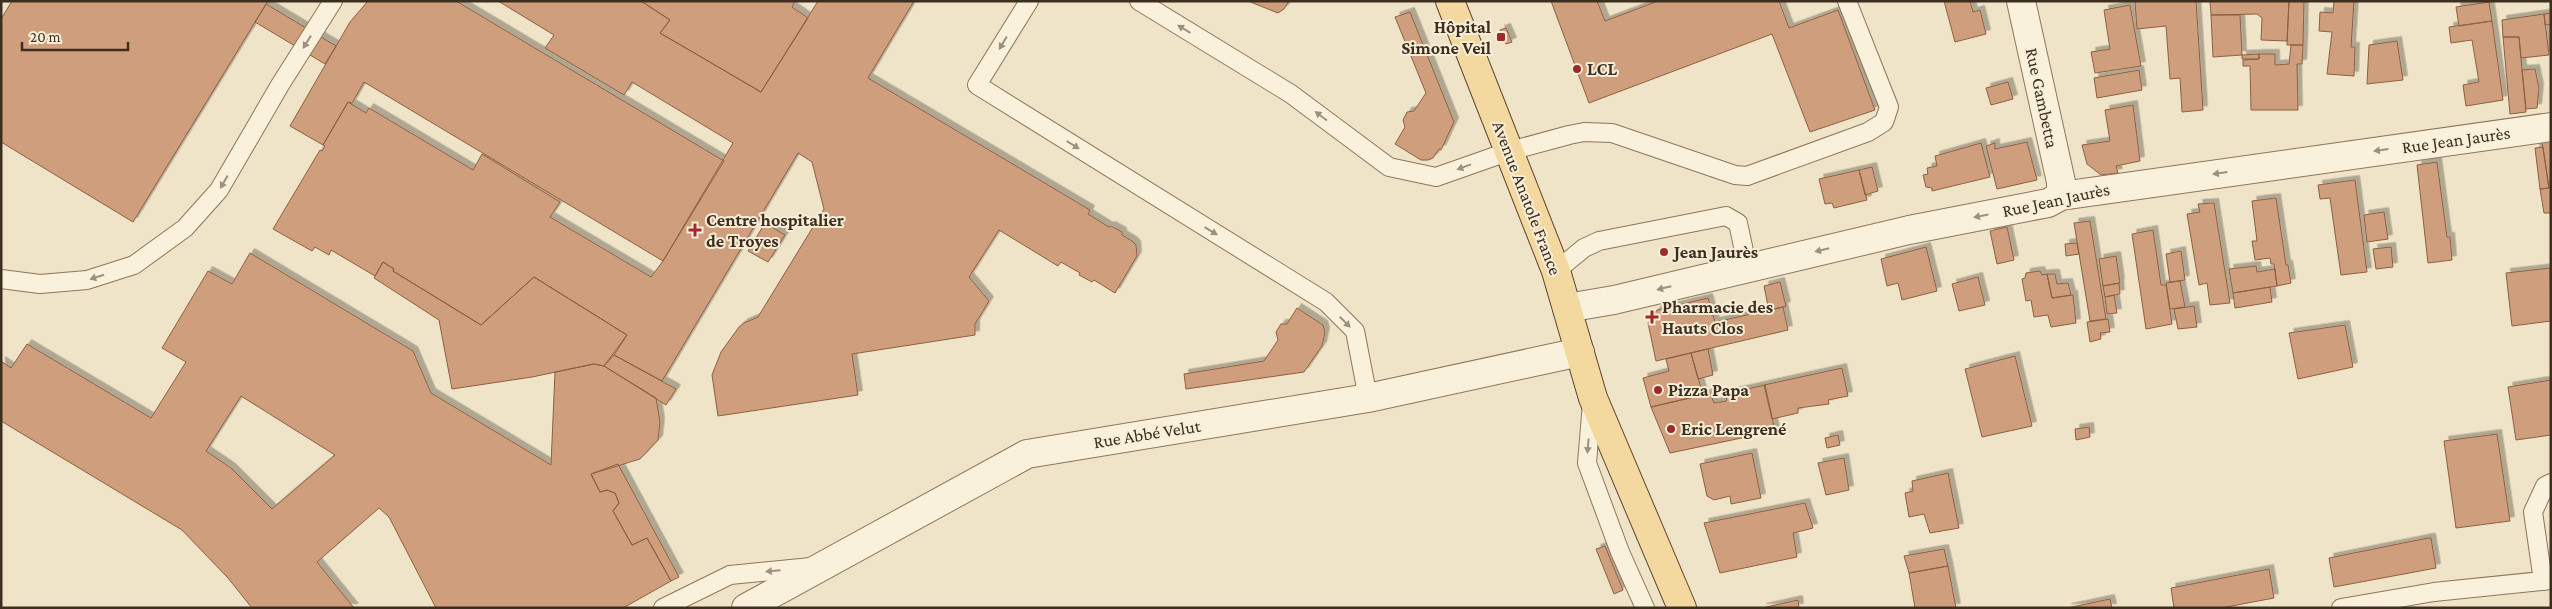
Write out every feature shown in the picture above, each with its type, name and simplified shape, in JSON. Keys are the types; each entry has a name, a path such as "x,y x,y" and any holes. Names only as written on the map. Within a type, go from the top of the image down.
{"main road":[{"name":"Avenue Anatole France","path":"1450,1 1556,271 1593,398 1682,608"}],"street":[{"name":"Rue Gambetta","path":"2021,1 2060,182 2061,196"},
{"name":"Rue Jean Jaurès","path":"1568,308 1614,300 1742,268 1909,230 2048,203 2061,196 2551,127"},
{"name":"Rue Abbé Velut","path":"746,608 1027,454 1368,398 1580,352"}],"lane":[{"path":"1,279 40,284 87,280 134,265 185,228 220,190 280,85 333,1"},
{"path":"1029,1 978,85 1326,302 1355,331 1368,398"},
{"path":"1139,1 1291,94 1388,167 1436,177 1510,151 1584,132 1612,133 1735,175 1747,176 1868,132 1884,122 1889,107 1847,1"},
{"path":"1556,271 1584,248 1599,242 1726,216 1738,223 1744,252 1742,268"},
{"name":"Avenue Anatole France","path":"1593,398 1587,463 1620,552 1645,608"},
{"path":"2341,608 2434,592 2547,581 2533,512 2545,486 2551,483"},
{"path":"663,608 730,575 822,566"}],"building":[{"path":"12,1 268,1 133,222 1,142 1,19"},
{"path":"368,1 456,1 724,161 663,261 364,82 352,103 348,102 323,145 290,126 350,22"},
{"path":"498,1 641,1 670,20 660,33 761,92 818,1 914,1 868,78 1090,210 1088,214 1109,227 1111,226 1122,232 1122,235 1132,241 1136,245 1137,256 1115,293 1094,280 1092,282 1079,275 1080,273 1061,262 1058,266 999,230 969,277 989,301 975,324 975,335 852,354 858,395 718,416 712,375 721,352 739,327 758,317 824,209 812,162 798,153 662,381 614,355 627,335 534,277 481,325 393,271 394,269 383,262 375,276 331,250 329,255 315,247 312,251 273,229 320,150 322,151 325,146 323,145 348,102 366,113 369,108 473,170 482,154 560,202 550,217 651,277 663,261 733,143 632,82 624,95 545,48 554,35"},
{"path":"641,1 795,1 792,7 808,18 761,92 660,33 670,20"},
{"path":"1248,1 1289,1 1284,9 1278,13"},
{"path":"1551,1 1597,1 1605,21 1658,1 1779,1 1789,28 1838,10 1875,110 1810,132 1772,34 1589,103"},
{"path":"1944,1 1970,1 1973,12 1980,10 1986,34 1955,42"},
{"path":"2135,1 2196,1 2203,110 2182,112 2180,78 2170,79 2166,26 2137,29"},
{"path":"2210,1 2289,1 2287,41 2261,40 2262,18 2257,14 2211,15"},
{"path":"2289,1 2304,1 2303,45 2287,45"},
{"path":"2334,1 2354,1 2351,47 2355,47 2354,76 2327,74 2332,32 2319,31 2320,12 2333,13"},
{"path":"2489,2 2492,21 2459,26 2456,7"},
{"path":"266,4 336,46 325,64 255,22"},
{"path":"2130,5 2141,66 2095,73 2091,52 2110,49 2104,10"},
{"path":"1410,12 1454,122 1441,150 1439,149 1433,158 1428,160 1421,160 1395,144 1405,127 1403,120 1407,112 1414,111 1426,93 1395,17"},
{"path":"2551,13 2551,24 2545,25 2544,14"},
{"path":"2544,14 2549,55 2521,58 2519,37 2503,37 2502,20"},
{"path":"2211,15 2240,15 2242,55 2213,57"},
{"path":"2492,21 2503,100 2466,106 2463,85 2479,82 2472,40 2451,43 2449,27"},
{"path":"1506,28 1512,42 1506,44 1500,30"},
{"path":"2503,37 2519,37 2526,112 2510,114"},
{"path":"2397,41 2403,80 2367,84 2369,45"},
{"path":"2291,45 2303,45 2302,64 2297,64 2298,110 2251,110 2250,66 2243,66 2243,60 2259,59 2259,54 2275,54 2275,65 2289,64"},
{"path":"2259,54 2259,59 2242,59 2242,55"},
{"path":"2535,69 2539,88 2537,108 2526,109 2522,70"},
{"path":"2139,70 2142,90 2097,98 2094,78"},
{"path":"2008,82 2013,99 1991,105 1986,88"},
{"path":"2133,105 2140,161 2116,166 2118,173 2101,175 2087,164 2082,145 2110,141 2105,110"},
{"path":"2551,141 2551,213 2544,213 2540,189 2549,188 2542,142"},
{"path":"2027,142 2037,180 1997,189 1986,146 1995,143 1995,149"},
{"path":"1981,143 1990,177 1932,191 1932,188 1926,187 1923,175 1928,174 1927,168 1937,166 1935,156"},
{"path":"2543,147 2549,188 2540,189 2535,148"},
{"path":"2437,162 2447,237 2450,237 2452,260 2428,263 2417,165"},
{"path":"1872,167 1878,191 1865,195 1859,170"},
{"path":"1859,170 1867,200 1834,208 1832,203 1825,204 1819,179"},
{"path":"2355,180 2367,272 2341,275 2330,198 2320,199 2318,185"},
{"path":"2276,198 2286,265 2288,265 2291,283 2277,286 2274,264 2271,264 2270,258 2255,260 2252,241 2257,241 2252,201"},
{"path":"2214,203 2230,303 2210,305 2207,283 2199,285 2187,214 2200,212 2198,204"},
{"path":"2384,212 2388,239 2367,242 2364,215"},
{"path":"2090,221 2106,319 2090,321 2074,223"},
{"path":"765,223 785,235 768,262 748,251"},
{"path":"2007,227 2014,260 1997,264 1990,231"},
{"path":"2153,230 2161,285 2166,285 2172,324 2146,329 2132,234"},
{"path":"2077,243 2079,254 2066,256 2065,244"},
{"path":"1926,247 1937,291 1902,300 1898,283 1887,286 1881,259"},
{"path":"2391,247 2393,267 2376,269 2373,249"},
{"path":"2181,251 2185,280 2170,282 2166,254"},
{"path":"250,253 413,351 431,393 551,465 555,372 594,364 604,366 656,398 660,422 658,440 640,459 591,474 600,492 607,490 615,493 619,503 613,511 632,545 647,538 671,581 623,608 436,608 389,517 379,508 317,562 354,608 252,608 228,578 182,530 1,421 1,361 11,368 27,344 151,418 186,362 162,348 208,271 232,284","holes":["241,396 335,455 272,509 231,468 206,451"]},
{"path":"2116,256 2120,283 2103,286 2099,259"},
{"path":"383,262 394,269 393,271 481,325 534,277 627,335 604,366 594,364 532,377 452,389 439,320 374,278"},
{"path":"2256,266 2257,272 2275,269 2277,286 2233,293 2229,269"},
{"path":"2550,268 2551,321 2512,326 2506,273"},
{"path":"2040,271 2042,275 2047,274 2052,298 2073,295 2076,323 2051,327 2048,315 2034,317 2031,300 2026,301 2022,279 2025,278 2026,273"},
{"path":"2047,274 2055,274 2057,284 2068,283 2071,295 2052,298"},
{"path":"1978,277 1985,305 1959,311 1952,284"},
{"path":"2180,281 2185,307 2170,309 2166,283"},
{"path":"1780,282 1786,306 1769,311 1764,286"},
{"path":"2119,283 2120,294 2105,297 2103,286"},
{"path":"2270,287 2272,302 2235,308 2233,293"},
{"path":"2114,295 2117,313 2107,314 2105,297"},
{"path":"1708,298 1715,322 1783,307 1788,330 1656,361 1648,323 1657,310"},
{"path":"2194,306 2197,327 2178,329 2174,309"},
{"path":"1297,308 1323,325 1325,332 1322,346 1304,372 1186,389 1184,374 1264,361 1278,340 1276,332 1281,324 1287,324"},
{"path":"2108,319 2110,332 2100,333 2101,339 2090,342 2087,322"},
{"path":"2345,325 2353,367 2298,379 2289,333"},
{"path":"1708,349 1713,375 1698,379 1691,353"},
{"path":"1691,353 1703,395 1651,407 1643,378 1669,371 1666,359"},
{"path":"614,355 676,389 666,405 604,366"},
{"path":"2015,356 2032,426 1982,437 1965,369"},
{"path":"1842,368 1848,396 1828,400 1829,404 1798,408 1798,413 1772,419 1764,385"},
{"path":"2551,380 2551,435 2516,440 2508,387"},
{"path":"1765,385 1775,431 1670,453 1651,407 1710,393 1714,403 1726,401 1728,393"},
{"path":"2089,427 2090,437 2076,440 2075,429"},
{"path":"2497,434 2510,521 2456,528 2444,441"},
{"path":"1838,435 1840,445 1827,448 1825,438"},
{"path":"1752,453 1761,498 1731,504 1730,496 1714,500 1707,496 1700,464"},
{"path":"1844,458 1849,490 1826,495 1818,463"},
{"path":"618,464 679,577 671,581 647,538 632,545 613,511 619,503 615,493 607,490 600,492 591,474"},
{"path":"1948,473 1959,528 1930,533 1924,514 1909,517 1905,493 1913,491 1912,481"},
{"path":"1805,503 1813,528 1793,533 1797,557 1720,573 1704,523"},
{"path":"2431,538 2436,568 2334,587 2329,558"},
{"path":"1605,546 1623,590 1614,594 1596,549"},
{"path":"1944,549 1948,566 1909,573 1904,556"},
{"path":"1948,566 1956,608 1915,608 1909,573"},
{"path":"2269,569 2274,598 2221,608 2174,608 2171,588"},
{"path":"2110,599 2112,608 2067,608"},
{"path":"1798,600 1799,608 1762,608"}],"place":[{"name":"Hôpital Simone Veil","path":"1501,37"},
{"name":"LCL","path":"1577,69"},
{"name":"Centre hospitalier de Troyes","path":"695,230"},
{"name":"Jean Jaurès","path":"1664,252"},
{"name":"Pharmacie des Hauts Clos","path":"1652,317"},
{"name":"Pizza Papa","path":"1658,390"},
{"name":"Eric Lengrené","path":"1671,429"}]}
